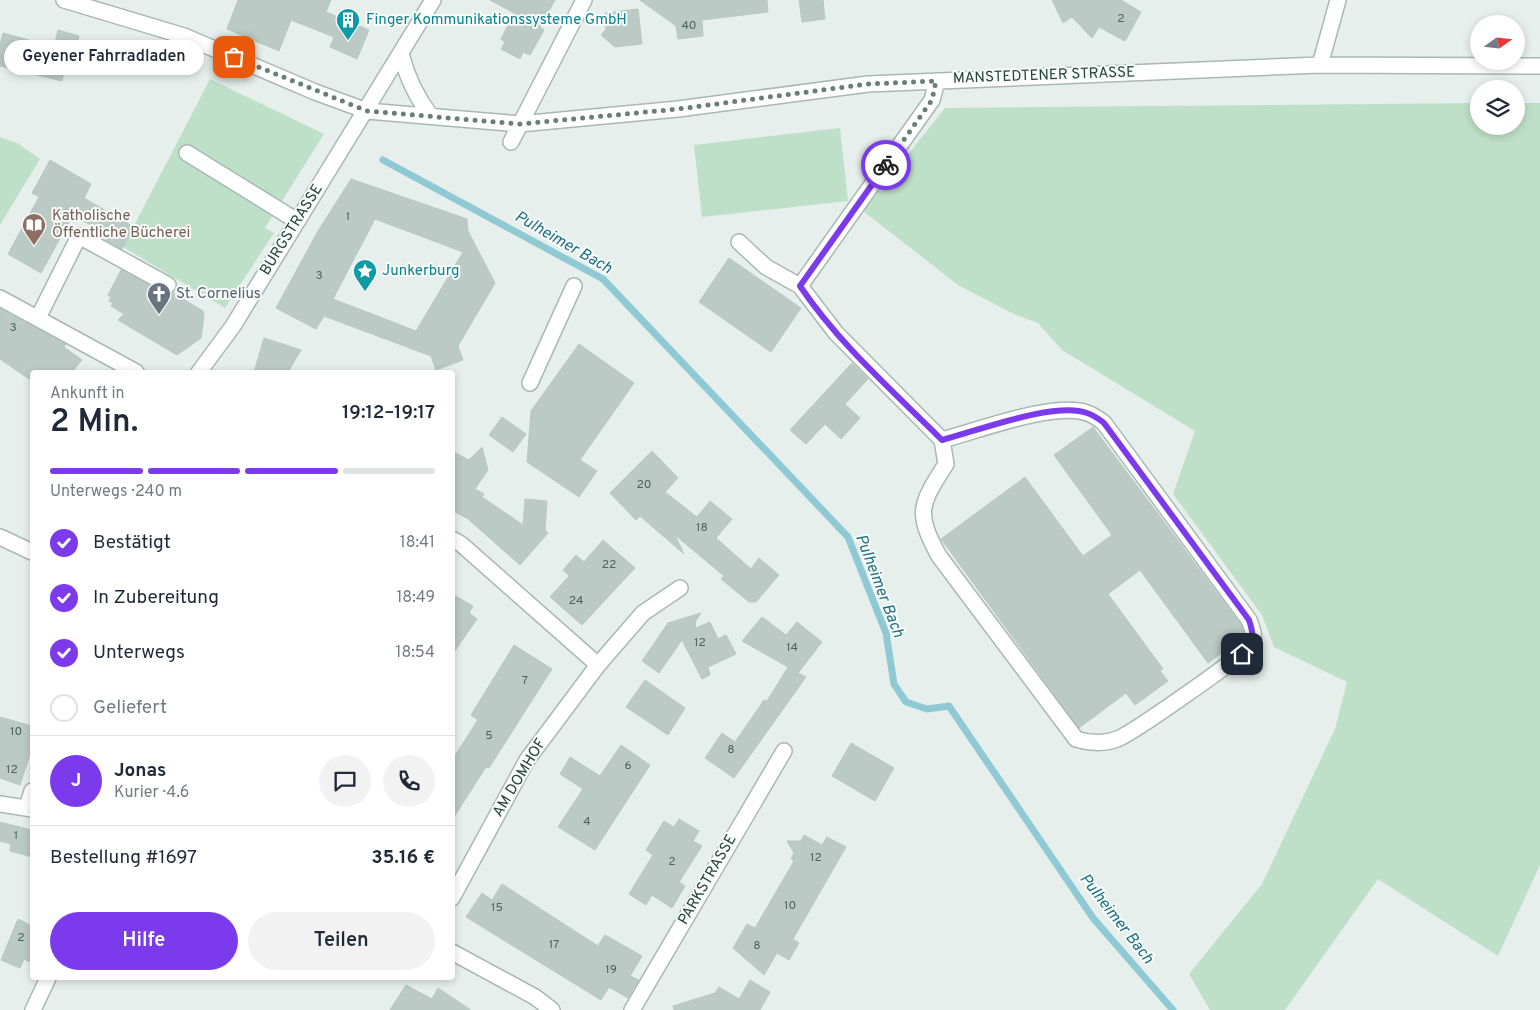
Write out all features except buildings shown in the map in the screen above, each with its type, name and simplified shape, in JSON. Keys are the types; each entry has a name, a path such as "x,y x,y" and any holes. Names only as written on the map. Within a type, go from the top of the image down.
{"street":[{"name":"MANSTEDTENER STRASSE","path":"64,0 184,36 310,90 367,111 520,124 678,109 868,84 1320,65 1540,66"},
{"name":"BURGSTRASSE","path":"200,370 233,326 367,111 433,0"},
{"path":"511,142 584,0"},
{"path":"1320,65 1338,0"},
{"path":"401,54 405,71 413,89 431,116"},
{"path":"800,286 932,100 936,81"},
{"path":"187,153 297,221"},
{"path":"38,318 79,236 168,284"},
{"path":"739,242 766,267 800,286 836,333 942,440 946,464 929,491 923,512 925,529 939,556 1076,739 1088,743 1117,739 1233,662 1252,645 1254,633 1249,620 1104,423 1087,412 1067,410 1049,412 942,440"},
{"path":"530,383 574,286"},
{"path":"0,298 132,370"},
{"path":"0,537 30,551"},
{"path":"455,541 598,665"},
{"name":"AM DOMHOF","path":"455,892 527,760 598,665 643,614 680,588"},
{"name":"PARKSTRASSE","path":"632,1010 784,751"},
{"path":"0,804 30,808"},
{"path":"455,954 535,998 552,1010"},
{"path":"33,1010 47,980"}],"green space":[{"path":"210,79 324,134 265,228 274,233 225,308 123,247"},
{"path":"1470,103 1470,135 1525,135 1525,103 1540,103 1540,865 1498,956 1378,879 1285,1010 1210,1010 1189,974 1262,884 1335,729 1347,682 1274,647 1262,615 1173,494 1195,431 1062,350 1038,323 1016,315 958,285 863,211 945,108"},
{"path":"840,128 848,201 702,217 694,145"},
{"path":"0,137 17,143 40,159 0,225"}],"waterway":[{"name":"Pulheimer Bach","path":"383,160 603,279 848,537 886,633 894,684 906,702 927,709 949,706 1093,918 1173,1010"}],"way so far":[{"path":"234,57 315,92 367,111 520,124 678,109 868,84 936,81 932,100 886,165"}],"place":[{"name":"Finger Kommunikationssysteme GmbH","path":"348,41"},
{"name":"Geyener Fahrradladen","path":"234,57"},
{"name":"Katholische Öffentliche Bücherei","path":"34,246"},
{"name":"Junkerburg","path":"365,292"},
{"name":"St. Cornelius","path":"159,315"}],"route":[{"path":"886,165 800,286 813,305 836,333 942,440 1040,413 1067,410 1087,412 1104,423 1249,620 1254,633 1252,645 1242,654"}]}
